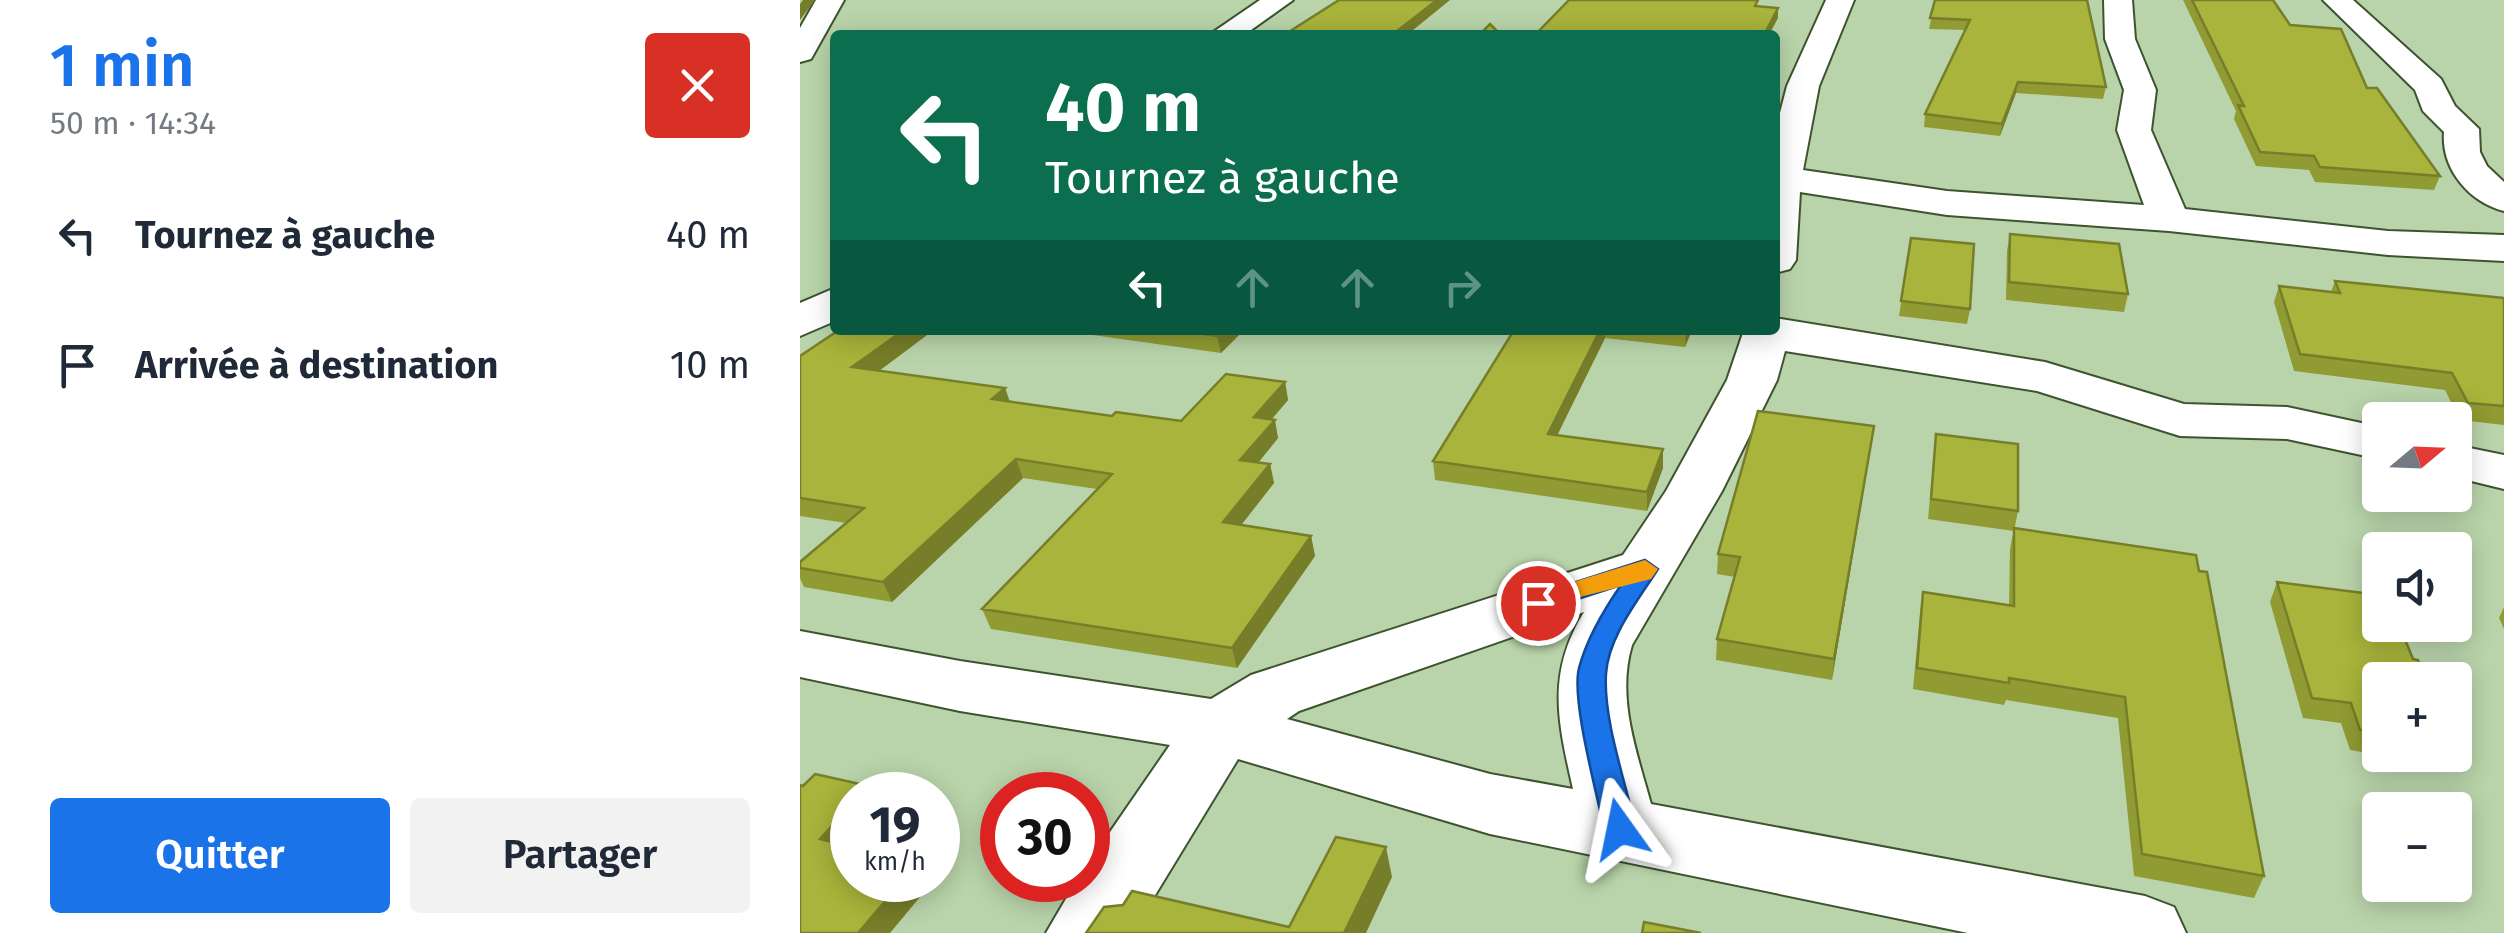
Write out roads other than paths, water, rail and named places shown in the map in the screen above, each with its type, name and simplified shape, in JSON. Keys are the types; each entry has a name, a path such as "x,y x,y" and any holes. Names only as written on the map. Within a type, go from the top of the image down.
{"street":[{"path":"800,53 830,0"},
{"path":"1232,30 1279,0"},
{"path":"1780,173 1803,86 1840,0"},
{"path":"2118,0 2120,39 2140,90 2125,173"},
{"path":"2337,0 2430,86 2440,110 2462,129 2459,150 2480,186 2504,198"},
{"path":"1946,203 2125,173"},
{"path":"2125,173 2170,219"},
{"path":"1780,177 1946,203 2170,219 2388,242 2504,248"},
{"path":"800,322 830,305"},
{"path":"1780,334 2045,377 2180,420 2287,423 2362,440"},
{"path":"1620,829 1596,716 1592,672 1612,618 1694,491 1752,380 1766,335"},
{"path":"2472,464 2504,472"},
{"path":"1087,933 1221,727 1276,693 1645,569"},
{"path":"800,654 960,686 1221,727 1490,804 2145,933"}]}
